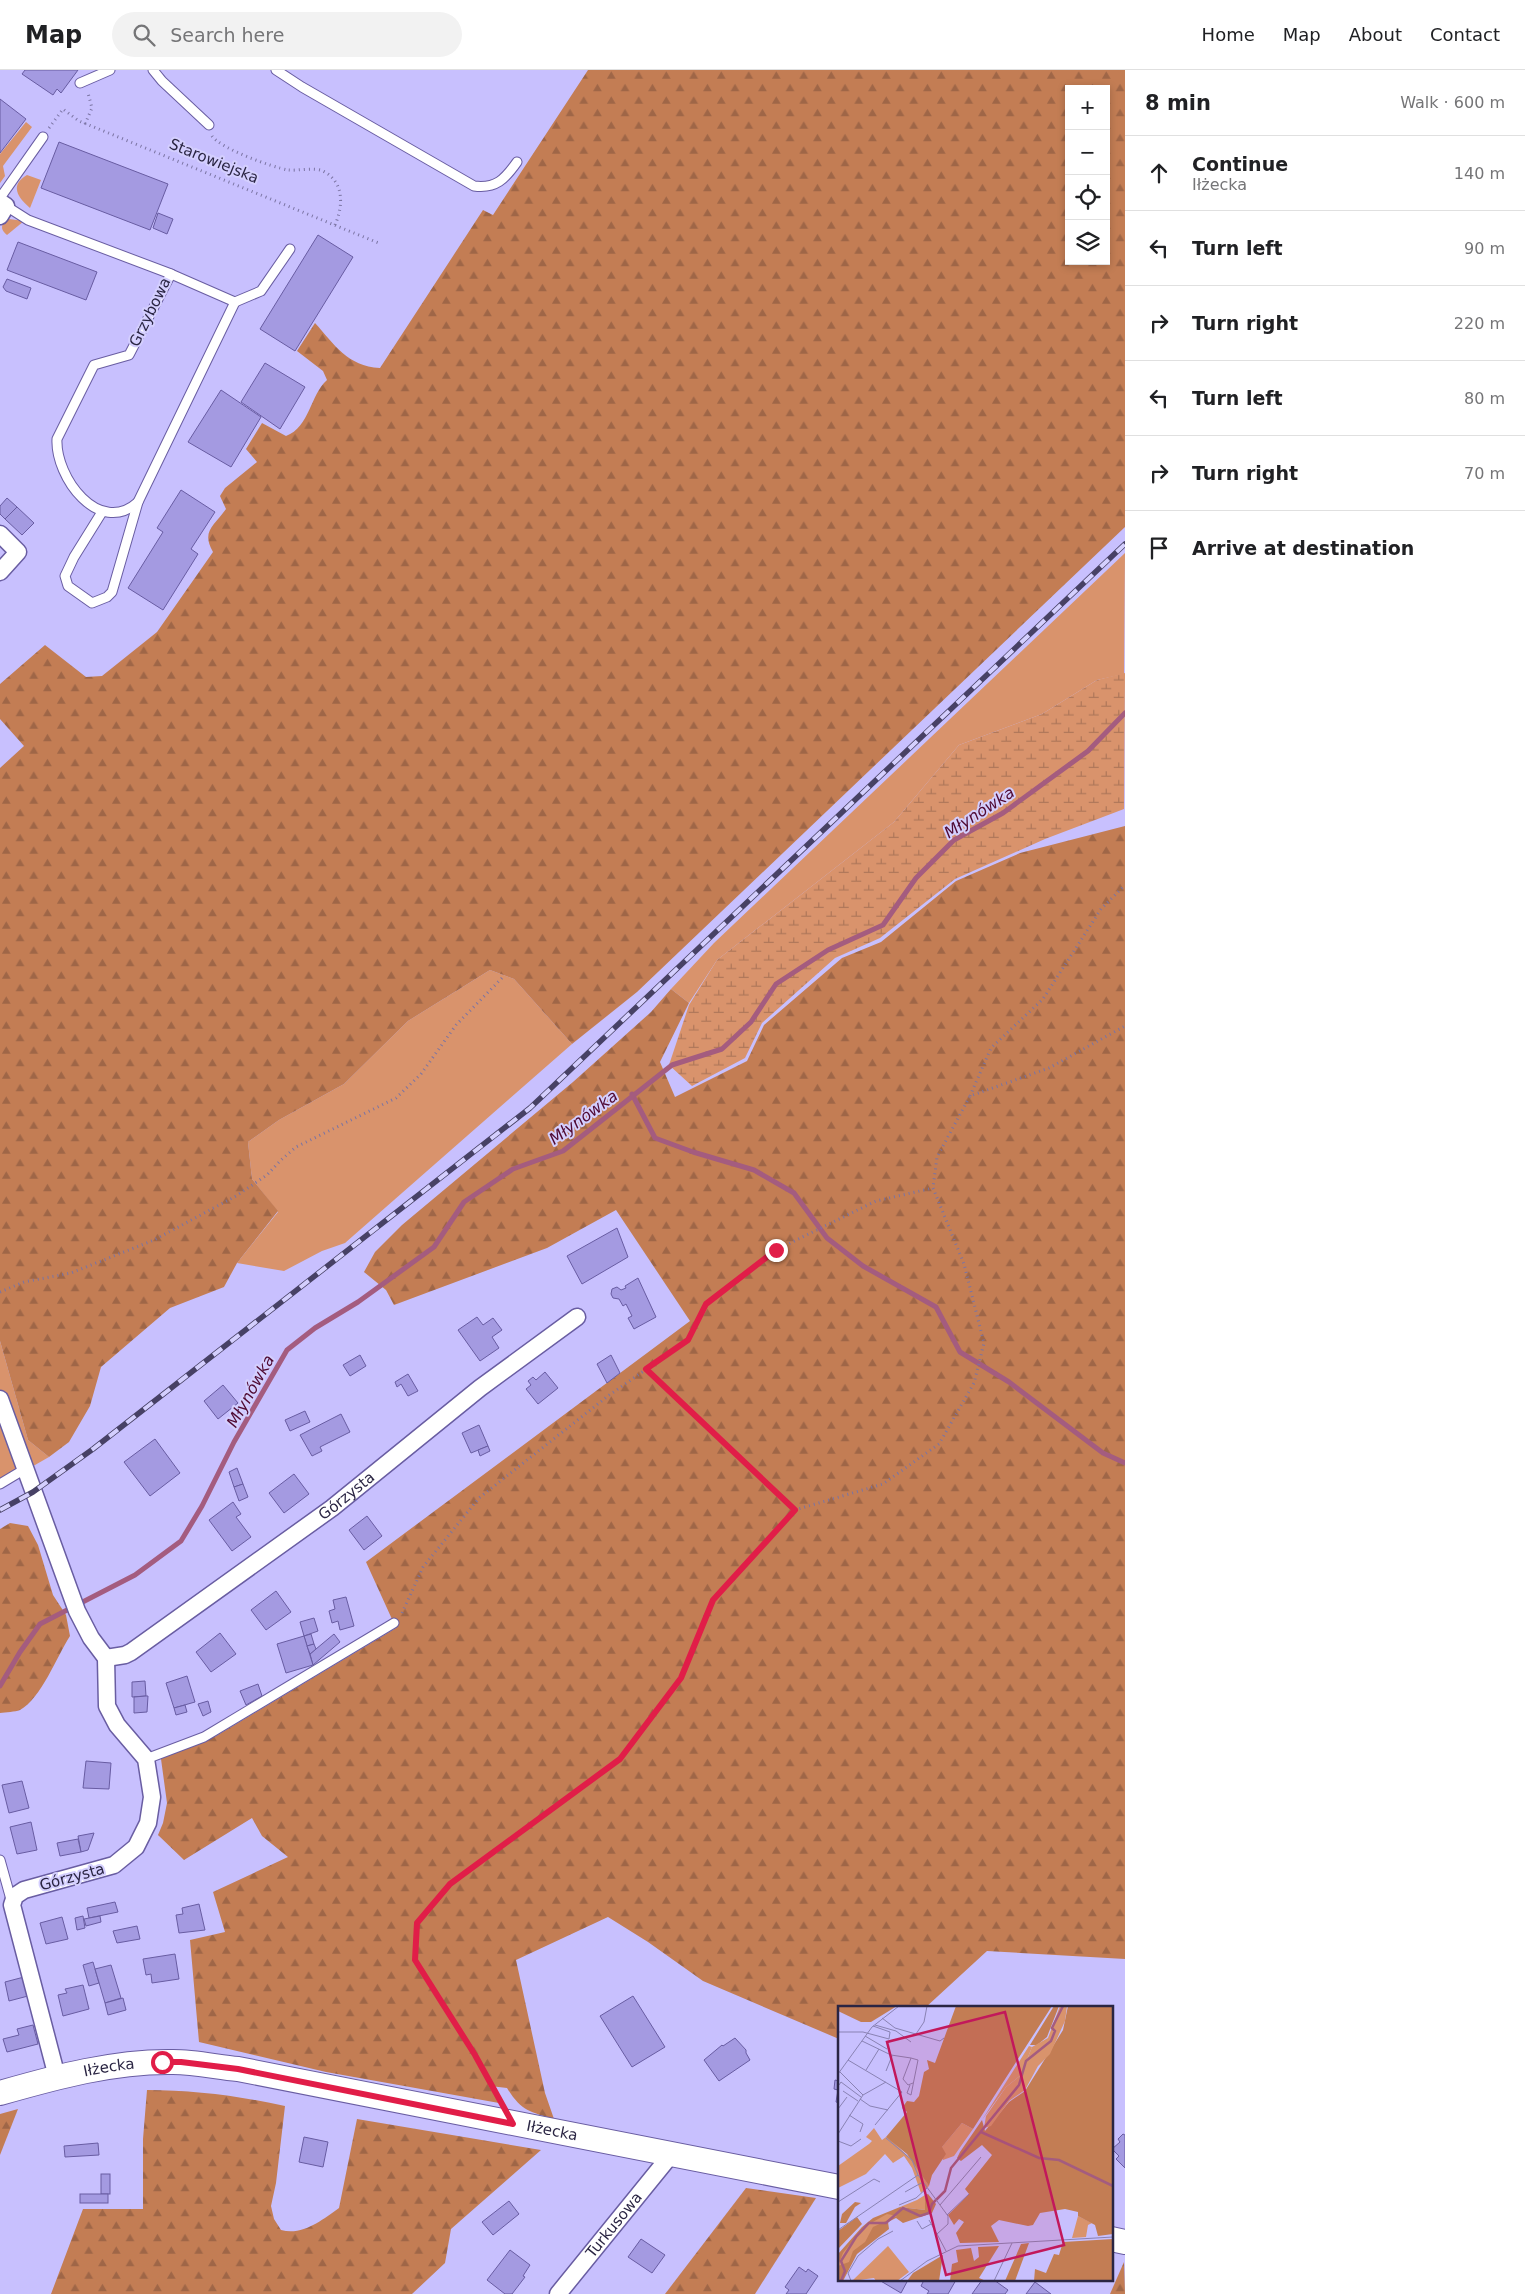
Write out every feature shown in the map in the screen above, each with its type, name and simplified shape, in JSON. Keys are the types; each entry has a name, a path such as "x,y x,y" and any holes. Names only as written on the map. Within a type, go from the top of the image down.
{"main road":[{"name":"Iłżecka","path":"0,2093 57,2077 112,2066 181,2062 238,2069 838,2188"},
{"path":"1112,2239 1125,2242"}],"street":[{"path":"0,534 18,552 0,572"},
{"name":"Górzysta","path":"106,1658 126,1655 131,1652 332,1508 480,1388 577,1317"},
{"path":"1,1404 74,1604 91,1638 106,1658 107,1706 117,1724 146,1759"},
{"name":"Górzysta","path":"12,1904 16,1896 24,1890 114,1865 136,1847 148,1823 152,1797 146,1759"},
{"path":"12,1904 57,2077"},
{"name":"Turkusowa","path":"558,2294 670,2156"}],"lane":[{"path":"80,83 110,70"},
{"path":"153,70 162,81 209,125"},
{"path":"276,70 302,87 474,186 482,187 498,184 504,180 517,162"},
{"path":"1,206 45,134"},
{"name":"Grzybowa","path":"1,206 28,220 171,274 129,355 94,365 57,439 56,449 60,464 72,486 86,501 102,512"},
{"path":"138,502 124,512 115,514 102,512 70,563 65,576 68,586 92,603 112,592 138,502 235,302 261,291 290,249"},
{"path":"171,274 235,302"},
{"path":"0,1484 25,1468"},
{"path":"146,1759 204,1737 394,1623"},
{"path":"0,1860 12,1904"}],"path":[{"path":"80,83 92,102 92,108 85,124"},
{"name":"Starowiejska","path":"45,134 63,109 85,124 381,244"},
{"path":"209,125 212,137 238,153 286,170 321,171 330,177 341,194 342,203 335,225"},
{"path":"513,2124 475,2055 415,1960 417,1923 450,1884 620,1759 681,1678 713,1600 795,1510 883,1484 939,1444 974,1383 984,1343 964,1264 933,1188 937,1157 970,1096 991,1048 1044,999 1101,909 1125,885"},
{"path":"0,1292 24,1282 71,1272 154,1240 236,1196 267,1175 296,1147 396,1098 421,1074 456,1025 502,978"},
{"path":"970,1096 1050,1068 1125,1026"},
{"path":"394,1623 398,1620 423,1567 479,1498 608,1396 688,1340 706,1304 776,1250 876,1201 933,1188"},
{"path":"646,1369 795,1510"}],"green space":[{"path":"588,70 1125,70 1125,527 637,992 572,1044 514,979 490,970 408,1021 344,1084 279,1120 248,1142 252,1179 278,1211 237,1263 224,1287 170,1308 101,1367 90,1406 69,1442 49,1457 28,1440 0,1341 0,768 24,746 0,719 0,684 45,645 86,677 102,676 157,632 213,552 208,539 210,529 226,509 220,496 225,488 257,462 246,449 262,423 286,436 294,432 305,418 321,386 327,380 323,371 297,351 315,323 350,359 380,368 483,210 493,215"},
{"path":"26,122 32,127 3,166 5,176 0,183 0,154"},
{"path":"27,175 41,180 30,208 17,192 18,183"},
{"path":"9,219 24,221 7,235 2,227 4,221"},
{"path":"1125,553 1124,674 1097,680 1042,714 959,745 894,822 717,960 689,1003 671,989 714,943"},
{"path":"1125,673 1124,809 1045,839 955,879 880,938 835,958 762,1023 745,1058 692,1086 669,1065 689,1005 717,960 894,822 959,745 1042,714 1097,680"},
{"path":"1125,826 1125,1959 987,1951 927,2006 838,2006 838,2039 703,1981 648,1942 608,1917 516,1960 545,2093 554,2119 522,2106 507,2088 490,2086 499,2103 326,2072 199,2042 190,1940 225,1932 213,1892 288,1857 262,1836 252,1818 184,1860 158,1835 163,1823 167,1803 161,1759 169,1754 216,1736 396,1628 366,1562 690,1321 616,1210 547,1248 394,1305 386,1290 364,1272 375,1252 402,1225 573,1082 651,1012 671,989 689,1003 660,1062 675,1097 747,1061 764,1025 842,958 881,942 956,881 1020,853"},
{"path":"490,970 514,979 572,1044 345,1243 322,1251 284,1271 237,1263 278,1212 252,1179 248,1142 279,1120 344,1084 408,1021"},
{"path":"0,1341 28,1440 49,1457 0,1485"},
{"path":"10,1523 28,1526 38,1545 53,1595 66,1615 70,1636 35,1697 20,1710 0,1713 0,1529"},
{"path":"147,2090 216,2094 285,2106 276,2183 271,2206 274,2219 281,2230 297,2231 305,2229 339,2208 357,2119 541,2150 451,2229 445,2263 412,2294 51,2294 83,2209 143,2209 143,2139"},
{"path":"18,2109 0,2155 0,2114"},
{"path":"746,2188 816,2198 755,2294 665,2294"},
{"path":"1124,2262 1125,2294 1110,2294"}],"building":[{"path":"25,70 78,70 61,93 57,89 53,95 22,74"},
{"path":"0,99 26,119 0,153"},
{"path":"59,142 168,184 150,230 41,188"},
{"path":"158,213 173,219 167,234 153,228"},
{"path":"318,235 353,257 295,351 260,329"},
{"path":"18,242 97,272 86,300 7,270"},
{"path":"7,279 31,288 27,299 6,291 3,287"},
{"path":"265,363 305,387 280,429 241,402"},
{"path":"221,390 261,417 231,467 188,442"},
{"path":"181,490 215,512 191,549 198,554 163,610 128,588 163,532 157,528"},
{"path":"7,498 17,507 5,519 0,514 0,506"},
{"path":"17,507 34,523 22,535 5,519"},
{"path":"617,1228 628,1257 582,1284 567,1256"},
{"path":"638,1278 656,1317 634,1329 628,1318 632,1316 626,1304 623,1306 619,1299 613,1298 611,1294 612,1289 617,1287 621,1290 626,1288 625,1286"},
{"path":"477,1317 483,1325 493,1318 502,1330 492,1337 499,1348 480,1361 458,1330"},
{"path":"360,1355 366,1366 350,1376 343,1365"},
{"path":"611,1355 620,1373 607,1383 597,1364"},
{"path":"545,1372 558,1388 538,1404 526,1389 531,1385 528,1381 533,1377 536,1380"},
{"path":"408,1374 418,1391 408,1396 401,1384 397,1387 395,1382"},
{"path":"223,1385 238,1403 218,1419 204,1401"},
{"path":"305,1411 310,1422 290,1431 285,1420"},
{"path":"341,1414 350,1432 320,1447 322,1451 312,1456 300,1435"},
{"path":"479,1425 488,1446 471,1453 462,1433"},
{"path":"155,1439 180,1473 150,1496 124,1462"},
{"path":"488,1446 490,1451 480,1456 478,1450"},
{"path":"237,1468 243,1484 234,1487 229,1472"},
{"path":"294,1474 309,1494 284,1513 269,1493"},
{"path":"243,1484 248,1497 239,1501 234,1487"},
{"path":"233,1502 241,1514 236,1517 251,1537 232,1551 209,1520"},
{"path":"367,1516 382,1536 364,1550 349,1530"},
{"path":"276,1591 291,1612 266,1630 251,1610"},
{"path":"346,1597 354,1626 340,1630 338,1621 332,1623 329,1611 335,1609 333,1600"},
{"path":"314,1618 318,1631 304,1636 300,1622"},
{"path":"220,1633 236,1654 211,1672 196,1652"},
{"path":"311,1634 314,1644 307,1646 304,1636"},
{"path":"334,1634 340,1642 313,1665 310,1654"},
{"path":"304,1636 313,1665 286,1673 277,1644"},
{"path":"314,1644 316,1649 310,1654 307,1646"},
{"path":"187,1676 195,1702 174,1708 166,1683"},
{"path":"145,1681 146,1696 132,1697 132,1682"},
{"path":"258,1684 262,1696 246,1705 240,1691"},
{"path":"148,1696 147,1712 134,1713 134,1697"},
{"path":"208,1701 211,1712 203,1716 198,1704"},
{"path":"185,1705 187,1712 176,1715 174,1708"},
{"path":"86,1761 111,1763 109,1789 83,1788"},
{"path":"22,1781 29,1808 9,1813 2,1785"},
{"path":"31,1822 37,1850 17,1854 10,1827"},
{"path":"94,1833 88,1850 81,1852 78,1836"},
{"path":"78,1839 81,1852 60,1856 57,1843"},
{"path":"115,1902 118,1912 89,1918 87,1908"},
{"path":"199,1904 205,1930 179,1933 176,1915 183,1914 182,1908"},
{"path":"83,1916 85,1928 77,1930 75,1918"},
{"path":"100,1916 101,1922 86,1926 84,1919"},
{"path":"62,1917 68,1939 46,1944 40,1923"},
{"path":"137,1926 140,1939 117,1943 113,1931"},
{"path":"175,1954 179,1979 152,1983 151,1974 146,1975 143,1959"},
{"path":"93,1962 99,1983 89,1986 83,1965"},
{"path":"111,1965 121,1998 105,2003 95,1969"},
{"path":"24,1977 28,1996 9,2001 5,1982"},
{"path":"83,1985 89,2009 63,2016 58,1995 67,1993 65,1989"},
{"path":"633,1996 665,2047 632,2067 600,2016"},
{"path":"123,1998 126,2010 108,2015 105,2003"},
{"path":"33,2025 38,2044 7,2052 3,2039 19,2035 17,2029"},
{"path":"735,2038 746,2050 750,2060 719,2081 704,2060 722,2045"},
{"path":"835,2080 838,2081 838,2090 834,2089"},
{"path":"1123,2134 1125,2135 1125,2168 1116,2159 1119,2156 1112,2149 1120,2142 1118,2139"},
{"path":"304,2137 328,2142 323,2167 299,2162"},
{"path":"98,2143 99,2155 65,2157 64,2146"},
{"path":"101,2174 110,2174 110,2194 101,2194"},
{"path":"80,2194 108,2194 108,2203 80,2203"},
{"path":"509,2201 519,2214 493,2235 482,2222"},
{"path":"641,2239 665,2255 652,2273 628,2257"},
{"path":"510,2250 530,2265 523,2276 525,2277 512,2294 505,2294 487,2280"},
{"path":"799,2267 806,2272 808,2269 818,2276 806,2294 786,2294 789,2290 785,2287"},
{"path":"882,2282 907,2282 901,2293"},
{"path":"923,2282 955,2282 948,2294 927,2294 929,2291 921,2286"},
{"path":"981,2282 997,2282 1008,2290 1005,2294 972,2294"},
{"path":"1035,2282 1051,2294 1026,2294"}],"waterway":[{"name":"Młynówka","path":"0,1686 20,1652 40,1624 135,1575 181,1541 202,1506 234,1442 287,1350 315,1328 358,1302 434,1247 464,1202 513,1169 563,1151 672,1065 722,1049 751,1022 776,984 828,950 883,925 916,878 954,840 1003,813 1088,751 1125,713"},
{"path":"632,1094 655,1138 693,1152 754,1170 794,1193 827,1238 863,1266 936,1307 960,1352 1009,1382 1103,1453 1125,1463"}],"railway":[{"path":"0,1510 33,1492 93,1449 530,1108 1125,544"}],"route":[{"path":"162,2062 181,2062 238,2069 513,2124 475,2055 415,1960 417,1923 450,1884 620,1759 681,1678 713,1600 795,1510 646,1369 688,1340 706,1304 776,1250"}]}
